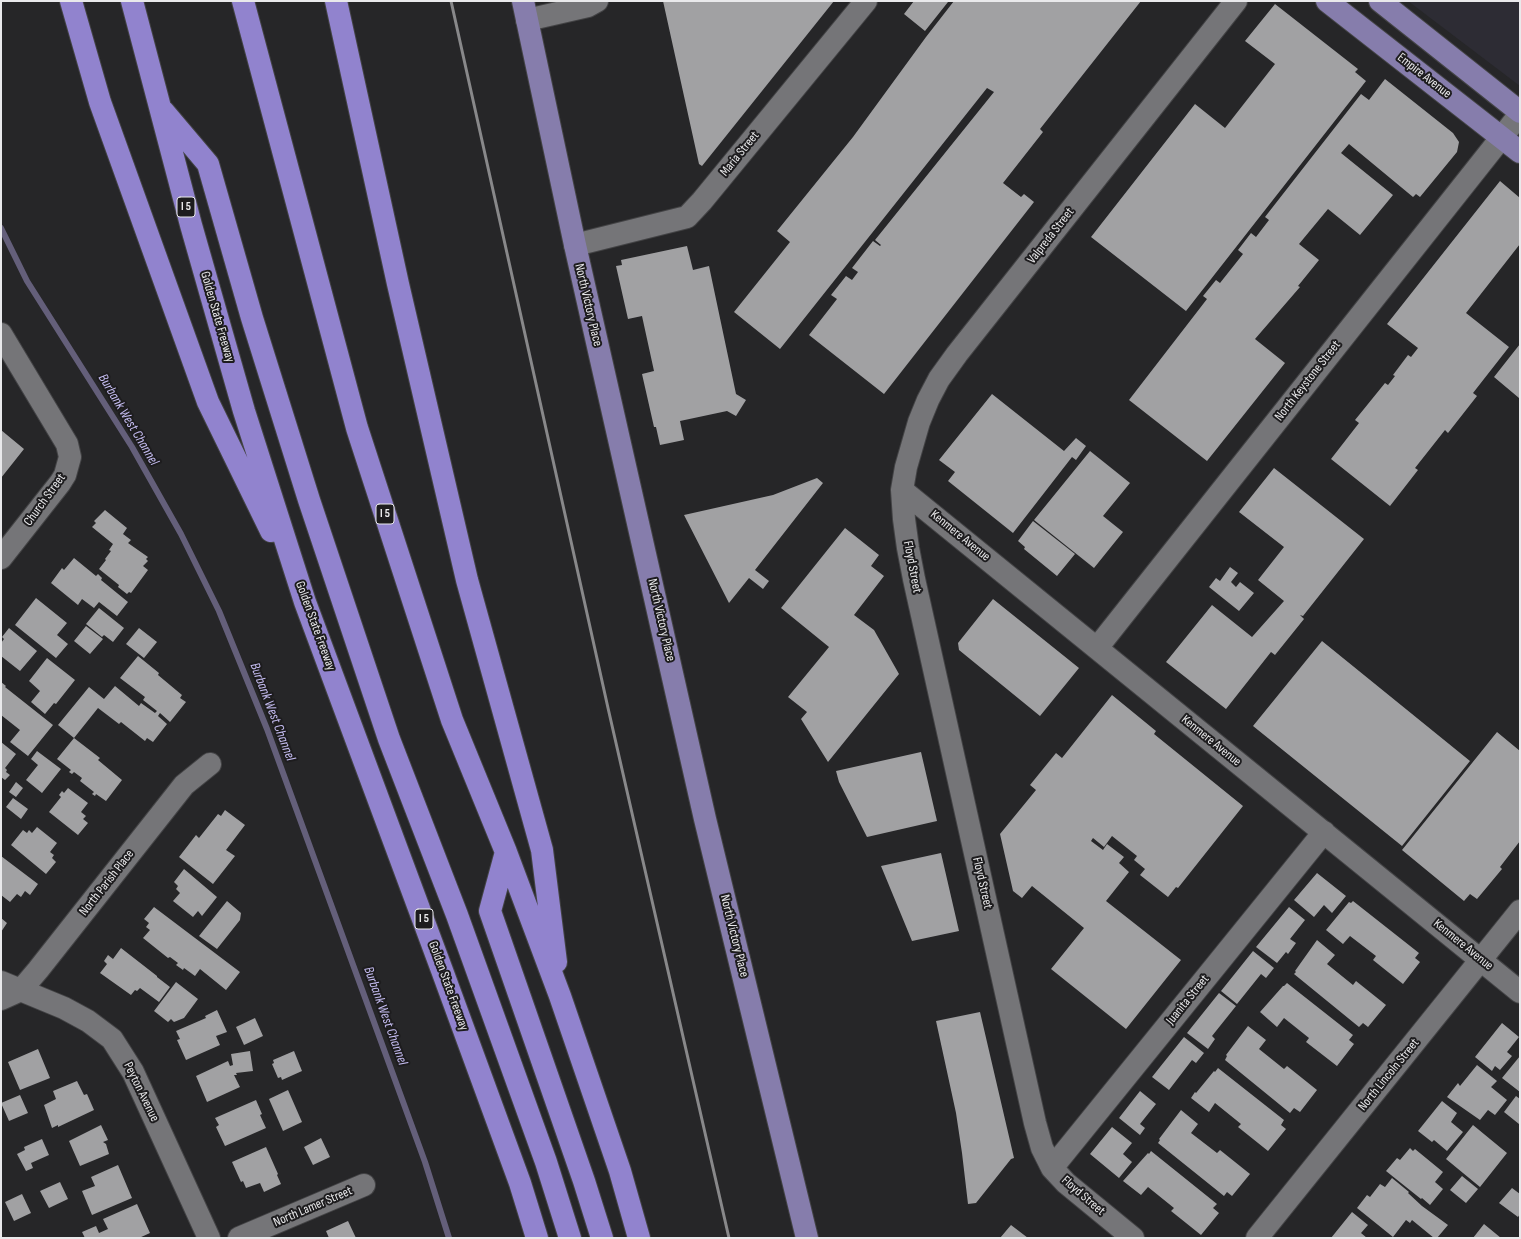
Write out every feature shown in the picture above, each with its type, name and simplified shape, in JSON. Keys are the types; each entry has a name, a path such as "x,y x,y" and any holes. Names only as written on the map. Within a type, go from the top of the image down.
{"highway":[{"path":"71,1 100,102 208,402 305,602"},
{"name":"Golden State Freeway","path":"132,1 191,225 244,411 305,602 444,973 520,1183 537,1238"},
{"name":"I 5","path":"243,1 358,428 452,720 506,852 560,996 620,1171 639,1238"},
{"path":"336,1 398,284 467,580 542,850 560,996"},
{"path":"160,107 208,164 252,318 309,500 389,739 462,930 546,1162 570,1238"},
{"path":"506,852 490,911 582,1173 602,1238"}],"main road":[{"name":"Empire Avenue","path":"1327,1 1520,152"},
{"path":"1380,1 1520,113"},
{"name":"North Victory Place","path":"525,11 575,245 671,663 705,819 807,1238"}],"street":[{"path":"525,11 588,6 597,1"},
{"name":"Maria Street","path":"575,245 687,217 707,195 866,1"},
{"name":"Valpreda Street","path":"902,490 906,467 919,422 939,379 957,354 1236,1"},
{"name":"North Keystone Street","path":"1097,648 1520,113"},
{"name":"Church Street","path":"1,334 67,444 70,456 65,475 1,558"},
{"name":"Kenmere Avenue","path":"902,490 1520,992"},
{"name":"Floyd Street","path":"902,490 904,519 914,579 1035,1123 1042,1148 1052,1168 1066,1183 1133,1238"},
{"name":"North Parish Place","path":"1,1000 11,986 38,970 184,785 210,764"},
{"name":"Juanita Street","path":"1052,1168 1324,832"},
{"name":"North Lincoln Street","path":"1257,1238 1520,911"},
{"name":"Peyton Avenue","path":"11,986 64,1008 88,1021 112,1039 133,1072 209,1238"},
{"name":"North Lamer Street","path":"239,1238 364,1185"}],"shaded area":[{"path":"1408,1 1520,1 1520,86"}],"building":[{"path":"663,1 834,1 702,166 699,164"},
{"path":"914,1 948,2 925,31 904,14"},
{"path":"954,1 1141,1 1040,129 1043,132 1003,183 1021,197 1024,194 1034,202 884,394 809,335 837,299 831,295 846,276 852,280 858,272 852,268 873,241 880,246 881,245 875,240 994,92 987,88 780,349 734,312 790,242 777,231 853,137"},
{"path":"1275,4 1358,69 1355,72 1366,81 1186,311 1091,237 1195,104 1225,128 1275,64 1245,41"},
{"path":"1385,79 1453,133 1459,142 1457,152 1420,197 1416,194 1413,197 1349,144 1341,153 1393,195 1360,235 1328,209 1299,244 1319,260 1298,286 1300,287 1255,339 1285,363 1207,461 1129,400 1207,299 1203,296 1216,280 1220,283 1243,254 1238,250 1251,233 1256,237 1269,220 1265,217 1361,94 1369,100"},
{"path":"1500,181 1520,198 1520,244 1466,313 1509,347 1473,393 1477,396 1448,433 1445,430 1415,468 1418,470 1390,506 1331,459 1359,423 1355,420 1385,383 1388,385 1395,376 1393,375 1408,355 1411,357 1418,348 1387,324"},
{"path":"687,246 693,270 709,266 736,394 746,400 736,416 727,411 680,421 684,440 660,445 656,427 654,427 642,374 654,371 642,316 628,319 616,266 622,265 621,260"},
{"path":"1520,344 1520,396 1519,398 1494,377"},
{"path":"992,394 1064,451 1076,438 1086,446 1076,460 1072,457 1013,533 948,481 955,472 939,460"},
{"path":"1,430 24,449 1,478"},
{"path":"1090,451 1130,483 1103,516 1123,532 1094,568 1034,520"},
{"path":"1274,468 1364,539 1303,616 1300,615 1304,619 1275,655 1271,652 1226,709 1166,662 1212,605 1252,637 1284,601 1258,580 1284,547 1239,512"},
{"path":"817,478 823,483 755,570 769,581 763,589 749,578 729,603 684,515 773,495"},
{"path":"105,510 127,528 123,534 131,540 128,543 148,557 146,559 148,561 143,566 148,570 131,593 129,592 127,594 118,587 119,585 99,569 106,560 105,559 111,551 109,550 113,544 92,527 96,523 94,521"},
{"path":"1033,521 1075,554 1057,576 1024,549 1025,547 1018,541"},
{"path":"845,528 879,555 871,566 884,576 854,615 874,630 899,674 828,762 801,719 807,712 788,697 829,647 781,608"},
{"path":"74,558 96,576 98,574 102,578 101,580 128,602 117,616 99,602 94,608 82,599 78,605 51,583 62,568 64,570"},
{"path":"1230,567 1238,573 1231,582 1236,587 1240,582 1254,593 1239,611 1209,587 1216,578 1220,581"},
{"path":"36,598 67,623 57,635 68,644 56,658 15,625"},
{"path":"993,599 1079,668 1040,716 959,650 958,643"},
{"path":"99,608 124,628 113,642 104,635 102,637 86,624"},
{"path":"86,626 103,639 90,654 74,641"},
{"path":"9,628 37,651 20,671 1,656 1,643 4,639 2,637"},
{"path":"139,628 157,642 144,658 126,644"},
{"path":"1322,641 1470,761 1402,846 1253,726"},
{"path":"138,656 159,673 158,675 182,695 180,698 186,702 170,722 160,713 158,716 167,724 153,742 147,738 145,741 121,722 119,724 98,708 74,738 58,725 89,687 104,699 115,686 139,706 141,703 155,713 157,711 143,700 145,697 120,678"},
{"path":"47,658 75,680 56,704 54,703 45,714 31,702 40,691 29,681"},
{"path":"1,682 6,686 5,687 53,725 28,756 10,742 20,730 1,715"},
{"path":"1112,695 1156,731 1154,734 1243,806 1178,888 1176,887 1168,897 1140,875 1145,869 1134,860 1137,856 1112,836 1104,847 1093,838 1091,841 1103,850 1107,844 1124,857 1119,863 1129,872 1106,901 1181,960 1126,1029 1051,969 1084,928 1032,886 1022,898 1013,891 1000,834 1036,790 1030,785 1056,753 1062,758"},
{"path":"1497,732 1520,751 1520,841 1500,867 1502,869 1477,899 1470,894 1464,901 1402,850"},
{"path":"74,738 100,758 98,760 122,780 106,801 96,794 95,796 92,794 94,792 80,781 82,778 74,772 72,774 69,772 71,770 57,759"},
{"path":"1,742 16,754 5,768 7,770 6,772 10,775 5,780 1,777"},
{"path":"37,751 61,769 42,793 26,780 38,765 31,759"},
{"path":"921,752 937,821 867,837 839,782 836,771"},
{"path":"16,782 23,788 16,797 9,792"},
{"path":"68,788 88,803 81,812 86,816 83,819 88,823 78,835 49,812 61,797 59,795 62,791 64,793"},
{"path":"13,798 28,809 21,819 6,807"},
{"path":"225,810 245,825 226,850 235,856 213,884 179,857 196,835 199,838 218,814 221,816"},
{"path":"37,827 57,843 50,852 54,855 52,858 56,862 46,874 11,845 23,830 27,833 29,830 32,833"},
{"path":"941,853 959,931 912,941 881,866"},
{"path":"1,856 38,884 30,895 25,891 21,897 17,894 10,902 1,895"},
{"path":"184,869 217,897 202,916 198,911 193,917 173,901 180,893 176,889 178,886 174,882"},
{"path":"1317,873 1346,896 1332,913 1324,905 1314,917 1294,900"},
{"path":"227,901 241,913 240,920 217,949 199,936"},
{"path":"1353,901 1419,953 1415,958 1420,962 1403,984 1373,960 1376,956 1350,936 1343,944 1326,930 1349,902 1351,903"},
{"path":"154,907 240,972 226,990 200,969 195,976 184,968 183,970 176,965 178,963 170,957 168,958 143,938 150,930 146,927 149,923 144,919"},
{"path":"1289,907 1305,920 1290,939 1296,943 1288,954 1286,952 1277,963 1256,947"},
{"path":"1,918 7,923 1,932"},
{"path":"1317,940 1335,955 1327,964 1353,985 1356,981 1386,1005 1368,1027 1363,1023 1359,1027 1294,974"},
{"path":"121,948 170,987 159,1002 140,988 137,991 135,990 131,995 100,973 107,964 104,961 108,955 113,959"},
{"path":"1253,951 1274,968 1266,978 1261,974 1237,1004 1221,991"},
{"path":"176,982 198,999 184,1018 174,1022 171,1019 168,1022 154,1011"},
{"path":"1287,983 1353,1035 1349,1040 1354,1044 1337,1066 1306,1042 1309,1038 1284,1018 1277,1027 1260,1012"},
{"path":"1219,993 1236,1006 1212,1036 1215,1039 1208,1049 1187,1033"},
{"path":"217,1010 227,1032 216,1036 220,1045 186,1060 177,1040 180,1039 176,1031 206,1018 205,1016"},
{"path":"980,1012 1014,1158 1011,1159 976,1203 968,1204 956,1113 936,1021"},
{"path":"255,1018 263,1036 244,1045 236,1027"},
{"path":"1502,1023 1519,1037 1507,1052 1512,1056 1500,1070 1495,1066 1492,1071 1475,1057"},
{"path":"1248,1026 1266,1040 1259,1049 1284,1069 1287,1066 1317,1090 1300,1112 1294,1108 1290,1113 1225,1060 1226,1055"},
{"path":"1184,1037 1204,1053 1196,1063 1192,1060 1169,1090 1152,1077"},
{"path":"38,1049 50,1078 20,1090 8,1062"},
{"path":"250,1051 253,1071 236,1073 237,1075 234,1075 240,1087 207,1102 196,1076 228,1061 230,1066 233,1065 231,1054"},
{"path":"294,1051 302,1071 282,1080 281,1077 278,1078 272,1064 274,1063 273,1060"},
{"path":"1520,1056 1520,1092 1502,1078"},
{"path":"1477,1065 1497,1081 1491,1087 1507,1100 1495,1115 1488,1110 1480,1120 1447,1097 1458,1083 1460,1086"},
{"path":"1218,1068 1284,1120 1281,1125 1286,1129 1268,1151 1238,1127 1241,1124 1215,1103 1209,1112 1191,1098"},
{"path":"77,1081 84,1095 87,1094 94,1110 58,1127 58,1125 52,1128 44,1105 56,1099 53,1091"},
{"path":"288,1090 302,1122 283,1131 269,1099"},
{"path":"1140,1091 1156,1104 1140,1124 1145,1128 1140,1135 1119,1118"},
{"path":"20,1095 28,1113 9,1121 1,1103"},
{"path":"1516,1096 1520,1099 1519,1124 1504,1112"},
{"path":"256,1100 262,1114 260,1115 266,1128 225,1146 216,1127 219,1125 215,1118"},
{"path":"1442,1101 1457,1113 1451,1122 1463,1132 1447,1151 1434,1140 1432,1142 1418,1131"},
{"path":"1181,1110 1198,1124 1191,1133 1217,1153 1220,1150 1250,1174 1232,1196 1227,1192 1224,1196 1158,1143 1160,1140 1159,1139"},
{"path":"101,1125 108,1140 103,1142 106,1144 109,1154 80,1166 69,1141"},
{"path":"1473,1125 1507,1153 1480,1187 1446,1159"},
{"path":"1112,1127 1132,1143 1123,1154 1132,1162 1119,1178 1090,1154"},
{"path":"321,1138 330,1157 313,1165 304,1147"},
{"path":"42,1139 49,1155 31,1163 33,1168 26,1171 17,1154 25,1150 24,1147"},
{"path":"266,1147 281,1184 264,1192 260,1183 246,1188 243,1181 241,1182 232,1162"},
{"path":"1410,1148 1413,1151 1415,1149 1443,1172 1435,1182 1443,1189 1430,1205 1386,1171 1397,1158 1400,1160"},
{"path":"1151,1151 1217,1204 1213,1208 1219,1213 1201,1235 1171,1211 1174,1208 1148,1187 1141,1195 1123,1181"},
{"path":"118,1165 132,1198 92,1215 82,1191 95,1186 91,1177"},
{"path":"1462,1176 1478,1189 1466,1203 1450,1190"},
{"path":"1392,1178 1409,1192 1408,1193 1422,1206 1448,1225 1437,1238 1434,1238 1412,1220 1410,1223 1406,1220 1393,1237 1357,1208 1367,1195 1370,1197 1380,1184 1385,1187"},
{"path":"60,1182 68,1199 49,1208 40,1191"},
{"path":"1512,1188 1520,1194 1520,1214 1518,1217 1499,1203"},
{"path":"22,1194 31,1213 14,1221 5,1202"},
{"path":"137,1204 150,1233 139,1238 85,1238 82,1232 96,1226 99,1233 108,1229 103,1219"},
{"path":"1352,1212 1368,1225 1361,1233 1367,1238 1331,1238"},
{"path":"348,1221 356,1238 329,1238 326,1231"},
{"path":"1484,1224 1501,1238 1473,1238"},
{"path":"1011,1225 1028,1238 1000,1238"}],"waterway":[{"name":"Burbank West Channel","path":"1,228 27,281 132,447 181,534 219,611 267,729 425,1162 449,1238"}],"railway":[{"path":"451,1 608,708 729,1238"}]}
